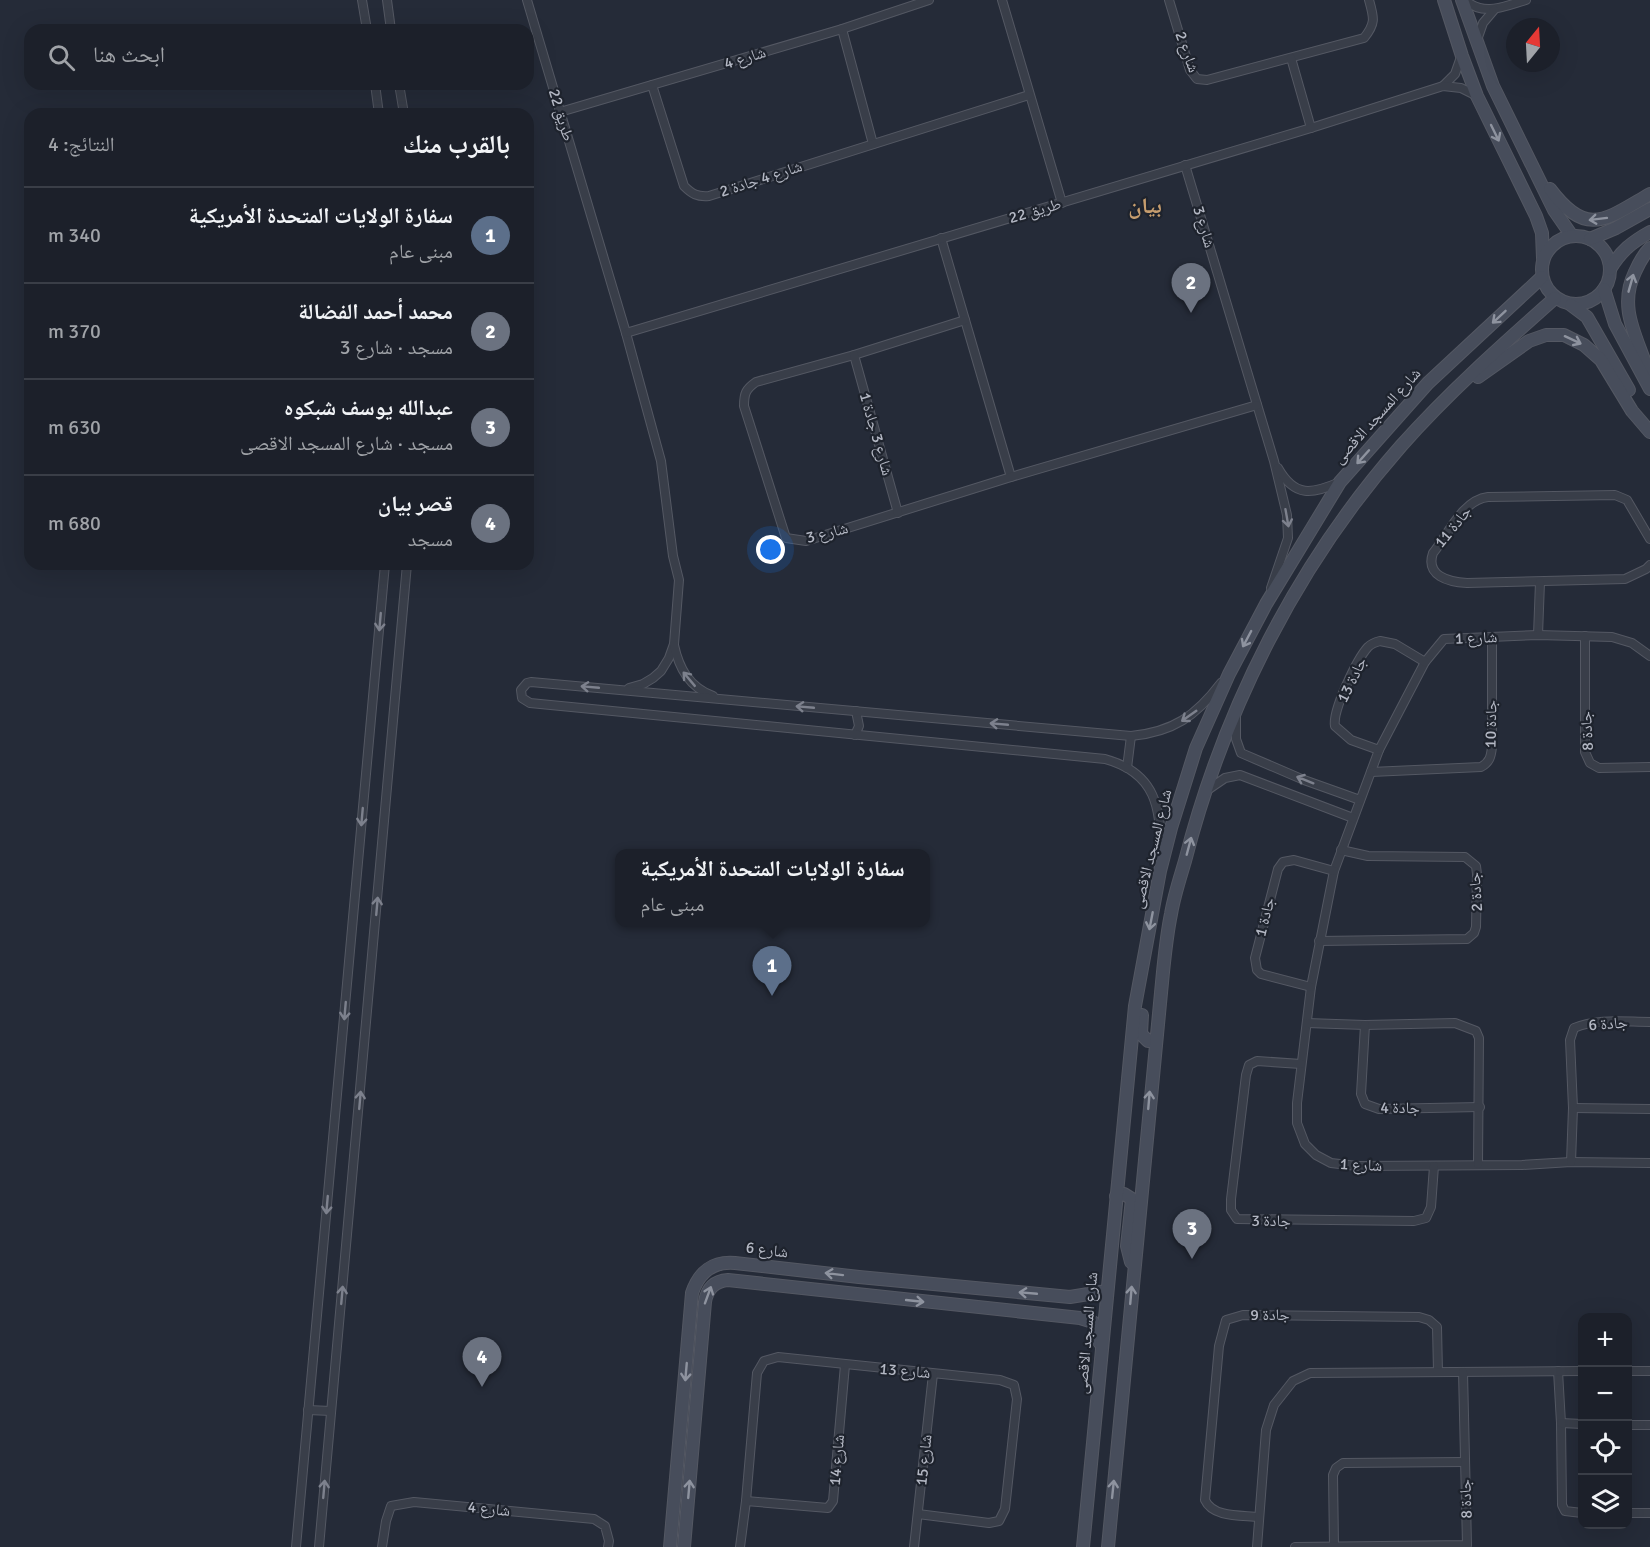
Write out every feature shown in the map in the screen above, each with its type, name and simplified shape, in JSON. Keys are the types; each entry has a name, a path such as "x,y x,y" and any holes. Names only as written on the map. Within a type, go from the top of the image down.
{"main road":[{"path":"1444,0 1477,96 1536,216 1542,233 1542,277 1549,292 1555,298 1571,304 1587,317 1650,430"},
{"path":"1463,0 1492,86 1554,210 1572,236"},
{"path":"1534,168 1569,212 1592,221 1611,217 1650,195"},
{"path":"1590,239 1650,209"},
{"path":"1571,304 1596,298 1604,289 1610,269 1619,253 1650,232"},
{"path":"1543,258 1554,243 1572,236 1590,239 1604,251 1610,269"},
{"path":"1650,248 1630,281 1628,317 1650,380"},
{"name":"شارع المسجد الاقصى","path":"1083,1547 1135,1006 1171,828 1197,748 1229,674 1266,604 1340,482 1428,383 1542,277"},
{"path":"1604,289 1615,324 1650,389"},
{"name":"شارع المسجد الاقصى","path":"1108,1547 1155,1040 1171,913 1194,824 1216,757 1252,674 1298,588 1367,487 1402,445 1435,411 1555,298"},
{"path":"1435,411 1516,348 1546,335 1564,335 1584,345 1601,360 1632,411 1650,430"},
{"path":"1389,428 1402,430 1405,434 1402,445"},
{"path":"1139,982 1144,992 1141,1034 1148,1041 1155,1040"},
{"path":"1116,1196 1124,1194 1131,1199 1127,1246 1133,1272"},
{"name":"شارع 6","path":"684,1547 696,1337 692,1293 696,1282 706,1270 728,1262 1052,1295 1084,1296 1107,1291"},
{"name":"شارع 6","path":"670,1547 696,1337 706,1297 711,1287 723,1280 1080,1318 1093,1322 1098,1332 1101,1358"},
{"path":"1051,1314 1052,1295"}],"street":[{"path":"362,0 366,24"},
{"path":"387,0 390,24"},
{"name":"طريق 22","path":"527,0 626,333 661,460 673,556 679,580 674,644 666,663 653,678 643,684 618,690"},
{"name":"شارع 4","path":"560,112 928,0"},
{"path":"1002,0 1062,203"},
{"name":"شارع 2","path":"1169,0 1190,70 1197,79 1207,80 1364,38 1373,27 1369,0"},
{"path":"1463,0 1480,9 1494,10 1526,0"},
{"path":"1476,41 1483,23 1494,10"},
{"path":"842,28 873,144"},
{"path":"1443,86 1455,74 1462,56"},
{"path":"1291,58 1311,128"},
{"name":"شارع 4 جادة 2","path":"652,85 684,186 692,194 701,197 1029,95"},
{"path":"1443,86 1461,88 1477,96"},
{"name":"طريق 22","path":"626,333 1311,128 1443,86"},
{"path":"376,90 378,108"},
{"path":"400,90 403,108"},
{"name":"شارع 3","path":"1185,165 1274,461 1287,515 1289,531 1266,604"},
{"path":"940,238 1011,477"},
{"name":"شارع 3","path":"965,320 756,381 747,388 744,405 786,538 806,541 1011,477 1257,405"},
{"name":"شارع 3 جادة 1","path":"854,354 898,513"},
{"name":"شارع 3","path":"1274,461 1283,478 1298,490 1314,492 1340,482"},
{"name":"جادة 11","path":"1650,539 1627,500 1615,495 1479,498 1466,508 1433,553 1431,567 1435,573 1454,582 1540,582 1625,579 1650,565"},
{"path":"296,1547 384,570"},
{"path":"319,1547 406,570"},
{"path":"1538,635 1540,582"},
{"name":"شارع 1","path":"1650,656 1632,643 1612,637 1538,635 1443,639 1425,662 1379,750 1334,871 1311,987 1297,1103 1298,1124 1305,1144 1316,1155 1331,1163 1357,1166 1522,1165 1571,1161 1650,1163"},
{"name":"جادة 8","path":"1585,636 1585,752 1590,763 1599,768 1650,766"},
{"name":"جادة 10","path":"1371,772 1481,767 1486,764 1491,757 1492,747 1492,638"},
{"name":"جادة 13","path":"1379,750 1351,740 1335,726 1335,715 1353,673 1367,648 1380,641 1395,644 1425,662"},
{"name":"طريق 22","path":"674,644 679,663 690,680 702,691 721,699"},
{"path":"1161,871 1161,822 1150,791 1144,782 1127,768 1105,759 530,703 522,698 523,686 531,682 1131,736 1156,732 1189,717 1207,701 1229,674"},
{"path":"1236,710 1236,739 1241,753 1304,780 1360,800"},
{"path":"855,735 859,721 856,711"},
{"path":"1127,768 1131,736"},
{"path":"1205,791 1225,778 1240,775 1353,818"},
{"name":"جادة 2","path":"1319,941 1467,939 1474,933 1476,927 1478,874 1476,866 1465,857 1368,856 1341,850"},
{"name":"جادة 1","path":"1311,987 1261,974 1257,970 1255,957 1278,869 1283,862 1294,860 1334,871"},
{"name":"جادة 6","path":"1571,1161 1573,1108 1570,1040 1574,1028 1599,1021 1650,1022"},
{"path":"1307,1023 1365,1025 1455,1023 1476,1030 1479,1038 1478,1164"},
{"name":"جادة 4","path":"1365,1025 1361,1094 1365,1104 1379,1109 1480,1107"},
{"name":"جادة 3","path":"1301,1064 1257,1061 1250,1065 1246,1075 1231,1199 1231,1210 1237,1220 1414,1221 1426,1218 1431,1207 1434,1166"},
{"path":"1573,1108 1650,1109"},
{"name":"جادة 9","path":"1259,1517 1217,1512 1208,1507 1205,1500 1219,1346 1226,1320 1243,1315 1419,1317 1429,1320 1437,1327 1438,1371"},
{"name":"شارع 13","path":"740,1547 757,1372 764,1361 778,1357 1000,1380 1014,1385 1017,1399 1005,1509 999,1521 989,1523 918,1514"},
{"name":"شارع 14","path":"746,1502 828,1508 833,1501 845,1365"},
{"path":"1558,1371 1562,1505 1565,1511 1578,1513"},
{"path":"1257,1547 1266,1430 1274,1405 1293,1381 1310,1372 1578,1371"},
{"path":"1632,1371 1650,1371"},
{"name":"جادة 8","path":"1295,1547 1467,1545 1463,1372"},
{"name":"شارع 15","path":"914,1547 933,1374"},
{"path":"308,1410 331,1411"},
{"path":"1561,1423 1578,1425"},
{"path":"1632,1425 1650,1425"},
{"name":"جادة 8","path":"1334,1546 1333,1475 1336,1468 1343,1463 1465,1462"},
{"name":"شارع 4","path":"382,1547 391,1506 414,1502 594,1519 605,1526 609,1541 608,1547"},
{"path":"1632,1513 1650,1513"}],"place":[{"name":"محمد أحمد الفضالة","path":"1191,313"},
{"name":"سفارة الولايات المتحدة الأمريكية","path":"772,996"},
{"name":"عبدالله يوسف شبكوه","path":"1192,1259"},
{"name":"قصر بيان","path":"482,1387"}],"district":[{"name":"بيان","path":"1145,205"}]}
